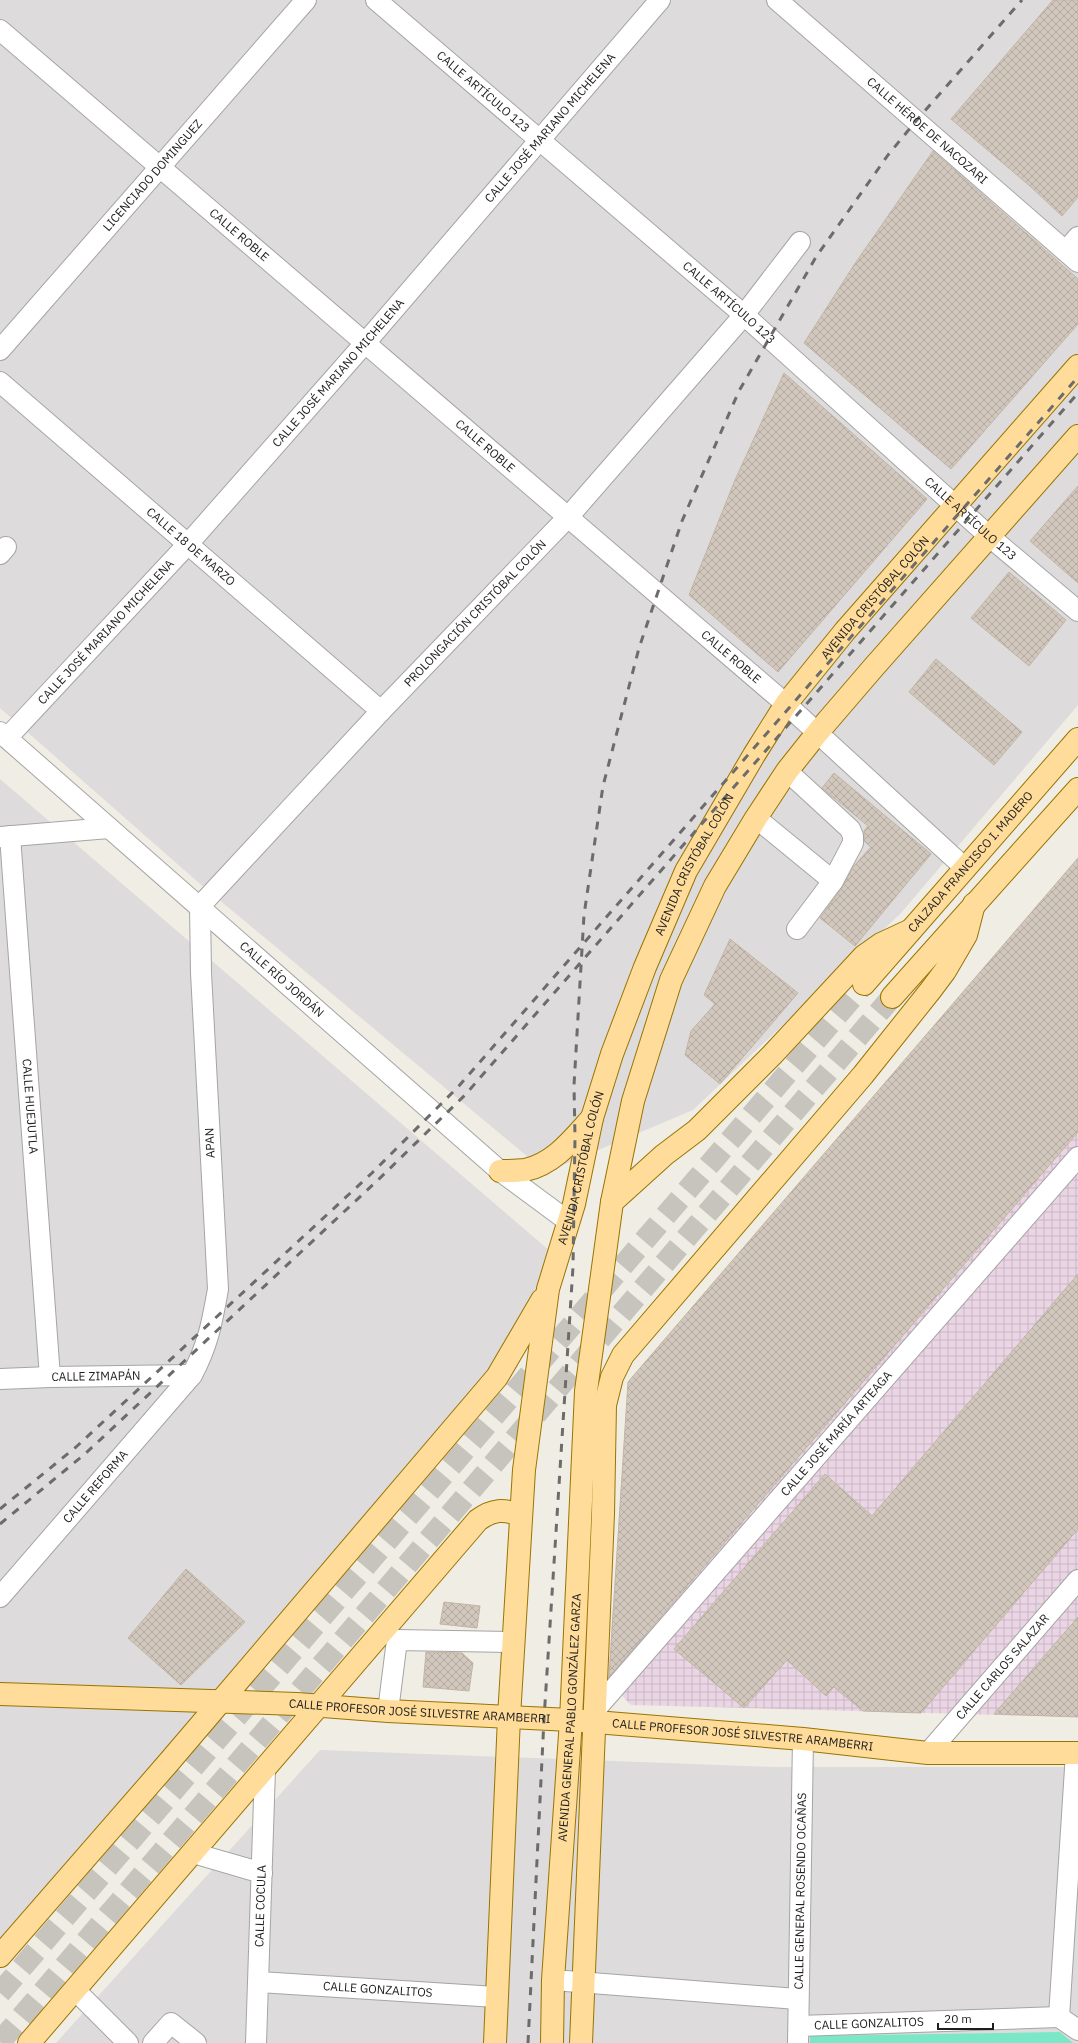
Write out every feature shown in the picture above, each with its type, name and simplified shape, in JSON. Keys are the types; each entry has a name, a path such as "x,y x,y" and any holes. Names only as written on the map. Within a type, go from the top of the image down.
{"main road":[{"name":"AVENIDA CRISTÓBAL COLÓN","path":"520,1515 524,1470 548,1289 559,1258 574,1204 592,1118 612,1054 645,967 686,871 754,755 786,704 845,631 1078,366"},
{"path":"612,1202 633,1100 671,980 715,886 756,818 787,771 818,732 1078,436"},
{"name":"CALZADA FRANCISCO I. MADERO","path":"864,984 1078,739"},
{"path":"892,996 1078,789"},
{"name":"AVENIDA GENERAL PABLO GONZÁLEZ GARZA","path":"581,2043 603,1514 604,1405 612,1377 623,1355 863,1075 942,976 966,935 974,904"},
{"path":"612,1202 664,1155 697,1130 772,1055 864,956 881,944 911,930"},
{"path":"645,967 671,980"},
{"path":"500,1171 524,1170 540,1165 561,1152 592,1118"},
{"name":"AVENIDA GENERAL PABLO GONZÁLEZ GARZA","path":"552,2043 553,1980 571,1720 586,1391 612,1202"},
{"path":"0,1956 169,1762 497,1377 548,1289"},
{"path":"29,2043 318,1707 386,1639 478,1520 487,1514 507,1510 520,1515 494,2043"},
{"name":"CALLE PROFESOR JOSÉ SILVESTRE ARAMBERRI","path":"0,1694 297,1704 318,1707 509,1718 571,1720 594,1716 928,1753 1077,1753"}],"street":[{"name":"LICENCIADO DOMINGUEZ","path":"0,350 306,0"},
{"name":"CALLE ARTÍCULO 123","path":"376,0 744,315 990,537 1078,611"},
{"name":"CALLE JOSÉ MARIANO MICHELENA","path":"3,735 188,544 366,342 660,0"},
{"name":"CALLE HÉROE DE NACOZARI","path":"777,0 1074,250"},
{"name":"CALLE ROBLE","path":"0,30 569,516 786,704 965,868"},
{"name":"PROLONGACIÓN CRISTÓBAL COLÓN","path":"200,906 381,712 569,516 744,315 800,242"},
{"name":"CALLE 18 DE MARZO","path":"0,382 381,712"},
{"name":"CALLE RÍO JORDÁN","path":"3,735 108,828 200,906 500,1171 568,1222"},
{"path":"787,771 850,829 853,836 853,843 833,881 797,929"},
{"path":"756,818 833,881"},
{"path":"5,836 108,828"},
{"name":"CALLE HUEJUTLA","path":"5,836 50,1377"},
{"name":"APAN","path":"192,1375 204,1354 209,1338 218,1289 201,973 200,906"},
{"name":"CALLE JOSÉ MARÍA ARTEAGA","path":"594,1716 1078,1157"},
{"name":"CALLE ZIMAPÁN","path":"0,1379 192,1375"},
{"name":"CALLE REFORMA","path":"0,1597 192,1375"},
{"name":"CALLE CARLOS SALAZAR","path":"928,1753 1078,1580"},
{"path":"388,1711 386,1639 513,1642"},
{"name":"CALLE GENERAL ROSENDO OCAÑAS","path":"798,2035 797,1999 803,1739"},
{"path":"1077,1753 1059,2017 1078,2030"},
{"name":"CALLE COCULA","path":"256,2043 266,1769"},
{"path":"194,1853 262,1873"},
{"path":"553,1980 797,1999"},
{"name":"CALLE GONZALITOS","path":"259,1982 496,1997"},
{"path":"75,1990 128,2043"},
{"name":"CALLE GONZALITOS","path":"798,2035 1059,2017"},
{"path":"154,2043 171,2023 196,2043"}],"shaded area":[{"path":"0,0 1078,0 1078,705 901,913 693,1110 546,1172 199,883 0,708"},
{"path":"0,779 557,1257 501,1388 0,1960"},
{"path":"1078,859 1078,1717 631,1705 608,1681 628,1382"},
{"path":"320,1750 773,1767 1078,1767 1078,2043 56,2043"}],"green space":[{"path":"1060,2032 1073,2043 810,2043 810,2036"}],"building":[{"path":"1053,0 1078,0 1078,197 1062,216 1031,187 951,119"},
{"path":"933,151 1078,279 1078,324 951,469 804,343 854,265"},
{"path":"784,373 927,499 778,672 689,595 735,480"},
{"path":"1078,486 1078,583 1030,541"},
{"path":"1009,572 1066,620 1029,666 971,618"},
{"path":"936,659 1022,732 994,765 909,692"},
{"path":"834,773 931,854 855,946 820,918 842,888 853,867 871,847 864,841 864,831 868,826 822,788"},
{"path":"1078,858 1078,1132 609,1677 628,1382"},
{"path":"730,939 798,993 720,1084 685,1055 691,1031 715,1004 704,995"},
{"path":"1078,1274 1078,1529 921,1713 863,1711 834,1687 826,1696 787,1660 744,1708 674,1649 825,1474 872,1516"},
{"path":"186,1569 245,1622 181,1685 128,1638"},
{"path":"444,1602 480,1606 477,1628 440,1624"},
{"path":"1078,1617 1078,1717 994,1714"},
{"path":"426,1652 462,1653 473,1663 469,1691 423,1687"}],"tunnel":[{"path":"0,1993 864,984"},
{"path":"0,2042 892,997"}],"railway":[{"path":"528,2043 544,1719 573,1267 575,1137 574,1085 584,915 603,786 639,648 682,521 739,391 816,257 888,155 1022,0"},
{"path":"0,1509 76,1447 372,1173 458,1087 1078,377"},
{"path":"0,1524 86,1453 378,1180 465,1095 1078,393"}]}
